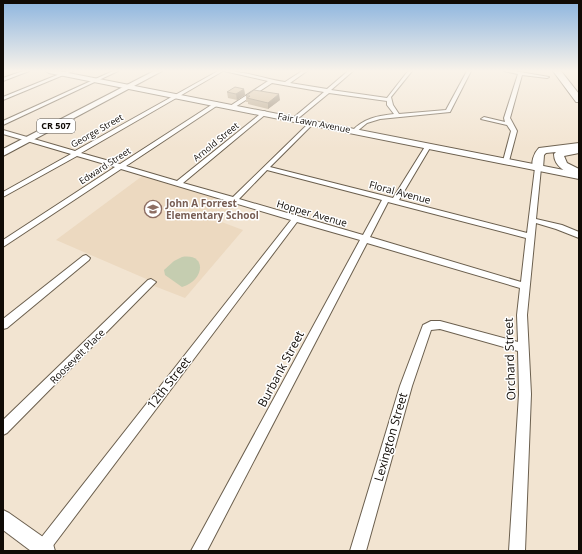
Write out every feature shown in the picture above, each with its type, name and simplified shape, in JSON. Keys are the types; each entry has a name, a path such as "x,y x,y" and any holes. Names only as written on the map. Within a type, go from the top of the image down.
{"highway":[{"path":"538,168 539,154 543,150 579,146"},
{"path":"579,151 566,152 558,156 563,165 579,173"}],"main road":[{"name":"CR 507","path":"3,153 111,97"},
{"name":"Fair Lawn Avenue","path":"181,97 579,176"}],"street":[{"path":"3,123 60,97"},
{"name":"George Street","path":"3,195 176,97"},
{"path":"232,107 247,97"},
{"path":"295,119 321,97"},
{"path":"361,97 389,100"},
{"path":"390,97 389,100 390,105 397,115"},
{"path":"355,131 365,122 374,118 446,112 455,97"},
{"path":"506,161 514,131 507,118 513,97"},
{"name":"Edward Street","path":"3,244 216,104"},
{"name":"Arnold Street","path":"178,184 264,113"},
{"path":"484,119 509,124"},
{"path":"234,200 311,123"},
{"name":"Hopper Avenue","path":"3,132 524,286"},
{"name":"Burbank Street","path":"199,551 365,239 428,146"},
{"name":"Floral Avenue","path":"266,168 530,236"},
{"name":"Orchard Street","path":"517,551 525,394 521,322 538,168"},
{"name":"12th Street","path":"38,548 296,218"},
{"path":"532,220 559,227 579,235"},
{"path":"3,325 86,258"},
{"name":"Roosevelt Place","path":"3,429 151,282"},
{"name":"Lexington Street","path":"358,551 406,386 425,331 431,325 440,325 522,348"},
{"path":"3,519 38,548"}],"shaded area":[{"path":"145,174 239,202 219,221 243,230 185,298 149,284 151,281 56,240"}],"green space":[{"path":"182,257 196,259 200,268 195,279 190,284 182,287 165,275 164,270 174,261"}],"building":[{"path":"249,97 276,97 268,103 247,98"}],"place":[{"name":"John A Forrest Elementary School","path":"153,209"}]}
